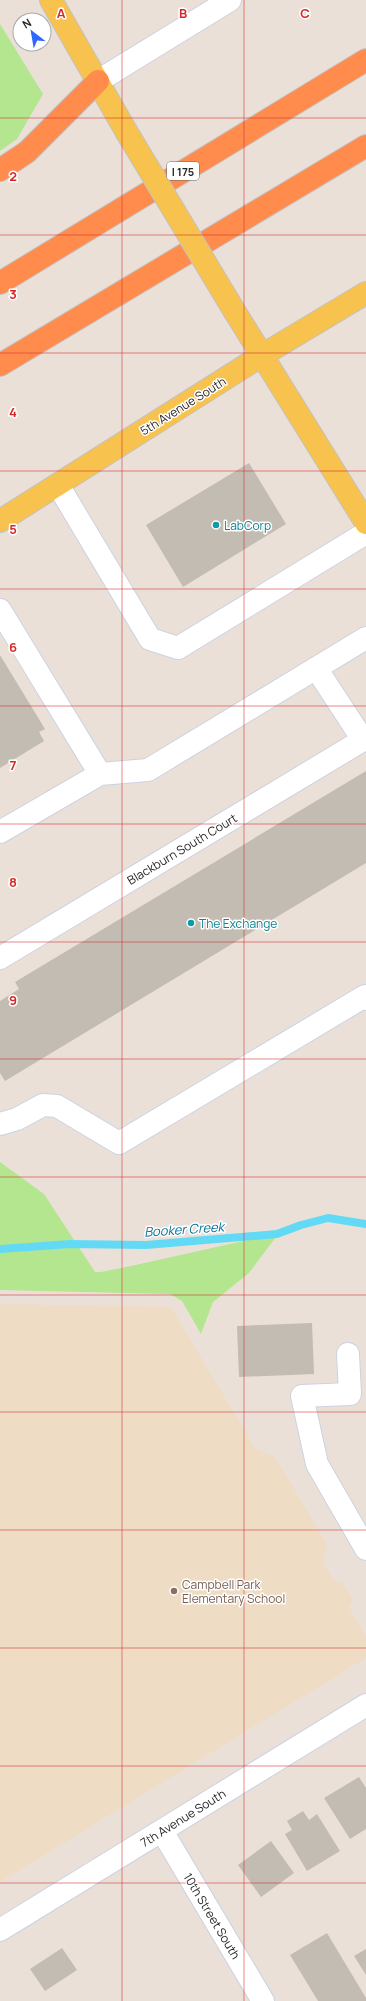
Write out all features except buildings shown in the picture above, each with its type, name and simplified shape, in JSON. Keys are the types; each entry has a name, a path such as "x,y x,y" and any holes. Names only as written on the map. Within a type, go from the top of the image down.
{"highway":[{"name":"I 175","path":"0,282 366,60"},
{"path":"0,170 27,152 98,80"},
{"path":"0,365 366,146"}],"main road":[{"path":"52,0 126,131 234,312 366,523"},
{"name":"5th Avenue South","path":"0,521 261,356 366,293"}],"street":[{"path":"98,80 230,0"},
{"path":"58,485 150,639 178,648 366,533"},
{"path":"0,610 100,774"},
{"path":"0,832 100,774 148,770 366,638"},
{"name":"Blackburn South Court","path":"0,958 363,740 316,668"},
{"path":"0,1124 17,1119 43,1105 57,1106 119,1143 365,996 366,999"},
{"path":"348,1354 350,1394 302,1396 317,1464 366,1549"},
{"name":"7th Avenue South","path":"0,1930 366,1705"},
{"name":"10th Street South","path":"162,1830 263,2001"}],"shaded area":[{"name":"Campbell Park Elementary School","path":"0,1304 171,1307 255,1448 275,1457 327,1544 323,1563 335,1582 342,1582 353,1600 349,1607 366,1637 366,1658 0,1882"}],"green space":[{"path":"0,24 12,44 12,52 17,52 43,94 17,139 0,151"},
{"path":"0,1162 44,1194 95,1272 131,1266 279,1233 249,1273 213,1302 201,1334 182,1301 170,1294 0,1290"}],"waterway":[{"name":"Booker Creek","path":"0,1249 70,1244 146,1245 277,1234 301,1225 328,1218 366,1224"}],"place":[{"name":"LabCorp","path":"216,525"},
{"name":"The Exchange","path":"191,923"},
{"name":"Campbell Park Elementary School","path":"174,1591"}]}
